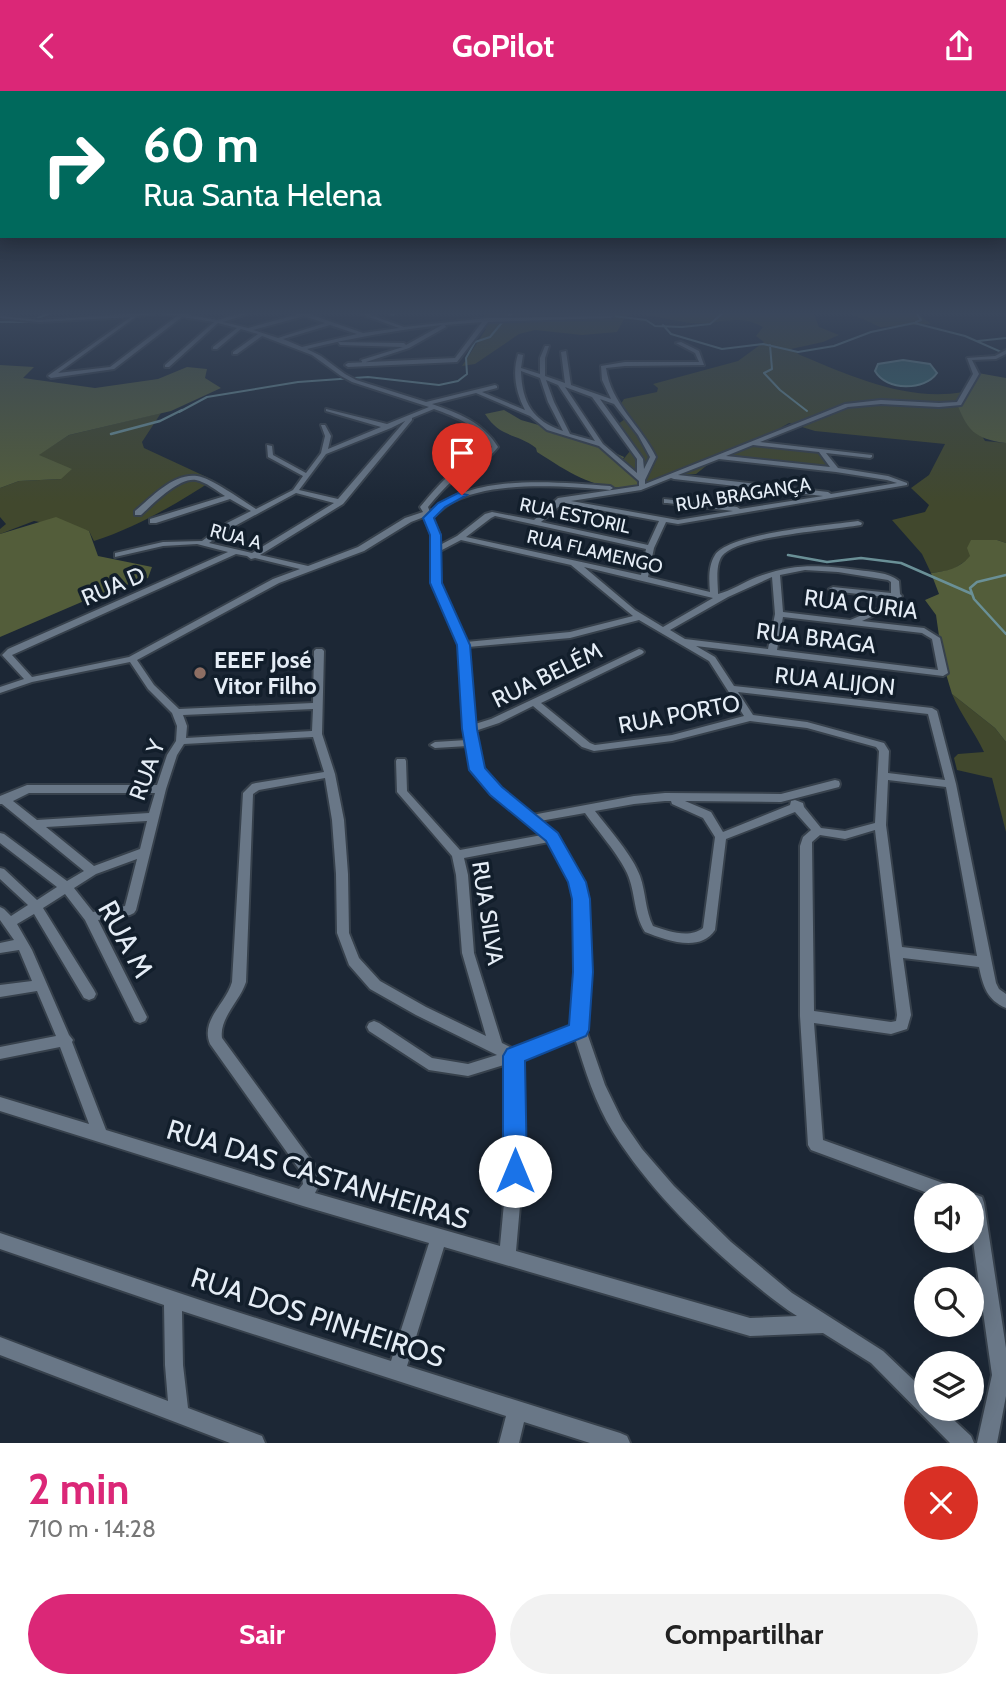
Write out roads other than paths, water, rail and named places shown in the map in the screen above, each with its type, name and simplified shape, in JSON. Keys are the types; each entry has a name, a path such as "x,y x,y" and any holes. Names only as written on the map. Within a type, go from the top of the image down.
{"street":[{"path":"347,377 433,407 476,426 491,439 495,447 487,457 444,483 427,502 427,516 434,528 437,549 434,563 436,583 463,645 470,729 480,776 552,837 580,890 583,972 579,1030 598,1087 617,1125 668,1192 725,1248 786,1299 877,1357 914,1393"},
{"path":"520,377 522,397 532,415"},
{"path":"565,377 565,386 601,445 642,482"},
{"path":"604,377 616,403 642,436 653,457 642,482"},
{"path":"536,522 561,500 629,491 642,482 671,477 716,456 847,405 881,402 948,405 962,402 974,377"},
{"path":"541,378 616,403"},
{"path":"541,378 567,433"},
{"path":"424,404 495,387"},
{"path":"478,392 532,415 545,426 601,445"},
{"path":"595,397 640,459 642,482"},
{"path":"324,453 410,419 433,407"},
{"path":"328,410 389,427"},
{"path":"251,557 340,502 410,419"},
{"path":"205,543 256,511 295,491 324,453 328,436 323,426"},
{"path":"748,443 870,456"},
{"path":"269,446 270,456 307,476"},
{"path":"821,451 836,470"},
{"path":"716,456 836,470"},
{"name":"RUA BRAGANÇA","path":"645,578 650,548 663,521 685,521 905,484 894,479 836,470"},
{"path":"138,513 179,481 195,477 256,511"},
{"path":"671,477 843,494"},
{"path":"0,690 30,680 132,659 276,581 304,568 361,549 413,518 427,516 447,502 470,493 493,489 576,486 629,491"},
{"path":"295,491 340,502"},
{"path":"153,521 231,497"},
{"path":"561,500 663,521"},
{"path":"667,501 747,510"},
{"name":"RUA ESTORIL","path":"460,538 492,515 536,522 650,548"},
{"path":"718,597 715,562 727,547 748,541 858,523"},
{"path":"437,549 460,538"},
{"name":"RUA FLAMENGO","path":"460,538 572,561 718,597"},
{"name":"RUA A","path":"118,555 175,542 205,543 251,557 304,568"},
{"name":"RUA D","path":"30,680 7,655 234,552"},
{"path":"572,561 639,617 685,642 717,664 750,719"},
{"path":"664,630 718,597 776,573 811,568 892,579 896,584 898,596 896,604 850,624"},
{"path":"772,652 779,614 776,573"},
{"path":"833,589 898,596"},
{"name":"RUA CURIA","path":"779,614 924,631 936,638 943,673"},
{"path":"463,645 570,635 639,617"},
{"name":"RUA BRAGA","path":"685,642 943,673"},
{"path":"319,651 317,734 330,774 342,874 343,933 354,961 375,985 514,1056"},
{"name":"RUA BELÉM","path":"470,729 495,721 639,652"},
{"name":"RUA Y","path":"90,917 130,910 161,789 172,755 181,741 182,726 177,712 150,687 132,659"},
{"name":"RUA ALIJON","path":"733,689 932,711 951,785"},
{"name":"RUA PORTO","path":"534,702 586,745 594,748 672,739 750,719 807,725 872,741 884,751 883,776"},
{"path":"177,712 317,706"},
{"path":"181,741 317,734"},
{"path":"435,745 472,743"},
{"name":"RUA SILVA","path":"401,761 401,792 457,855 462,876 468,953 496,1047"},
{"path":"303,1198 311,1185 308,1169 215,1040 213,1031 216,1020 234,1000 239,982 246,800 250,789 330,774"},
{"path":"807,1016 891,1028 902,1025 904,1015 880,825 883,776 951,785 989,983 994,993 1006,1002"},
{"path":"531,819 665,797 781,798 835,784"},
{"path":"92,871 2,800 27,789 161,789"},
{"path":"588,809 636,878 643,921 649,929 696,939 705,936 709,930 721,837 707,815 665,797"},
{"path":"781,798 799,806 818,831 845,835 880,825"},
{"path":"721,837 799,806"},
{"path":"34,824 153,817"},
{"path":"818,831 807,840 806,846 807,1016 816,1145 921,1183"},
{"name":"RUA M","path":"0,837 66,887 90,917 140,1017"},
{"path":"457,855 552,837"},
{"path":"10,922 92,871 143,852"},
{"path":"0,873 36,906 89,994"},
{"path":"0,912 10,922 22,944 66,1040 101,1136"},
{"path":"0,948 22,944"},
{"path":"897,952 984,962"},
{"path":"0,991 41,985"},
{"path":"374,1027 429,1063 468,1070 514,1056 579,1030"},
{"path":"0,1053 66,1040"},
{"path":"507,1257 515,1171 514,1056"},
{"name":"RUA DAS CASTANHEIRAS","path":"0,1104 303,1198 750,1327 827,1324"},
{"path":"396,1372 439,1238"},
{"name":"RUA DOS PINHEIROS","path":"0,1241 173,1300 620,1443"},
{"path":"982,1253 1001,1375 987,1443"},
{"path":"173,1300 174,1365 179,1414"},
{"path":"0,1346 255,1443"},
{"path":"509,1443 517,1411"},
{"path":"942,1421 964,1443"}],"waterway":[{"path":"179,412 207,397 298,382 367,377"},
{"path":"369,377 439,385 458,381 463,377"},
{"path":"768,377 807,411"},
{"path":"111,434 160,421 182,410"},
{"path":"788,555 827,562 861,558 901,563 972,594"},
{"path":"1006,575 977,582 970,588 974,599 1006,634"}],"place":[{"name":"EEEF José Vitor Filho","path":"200,673"}]}
